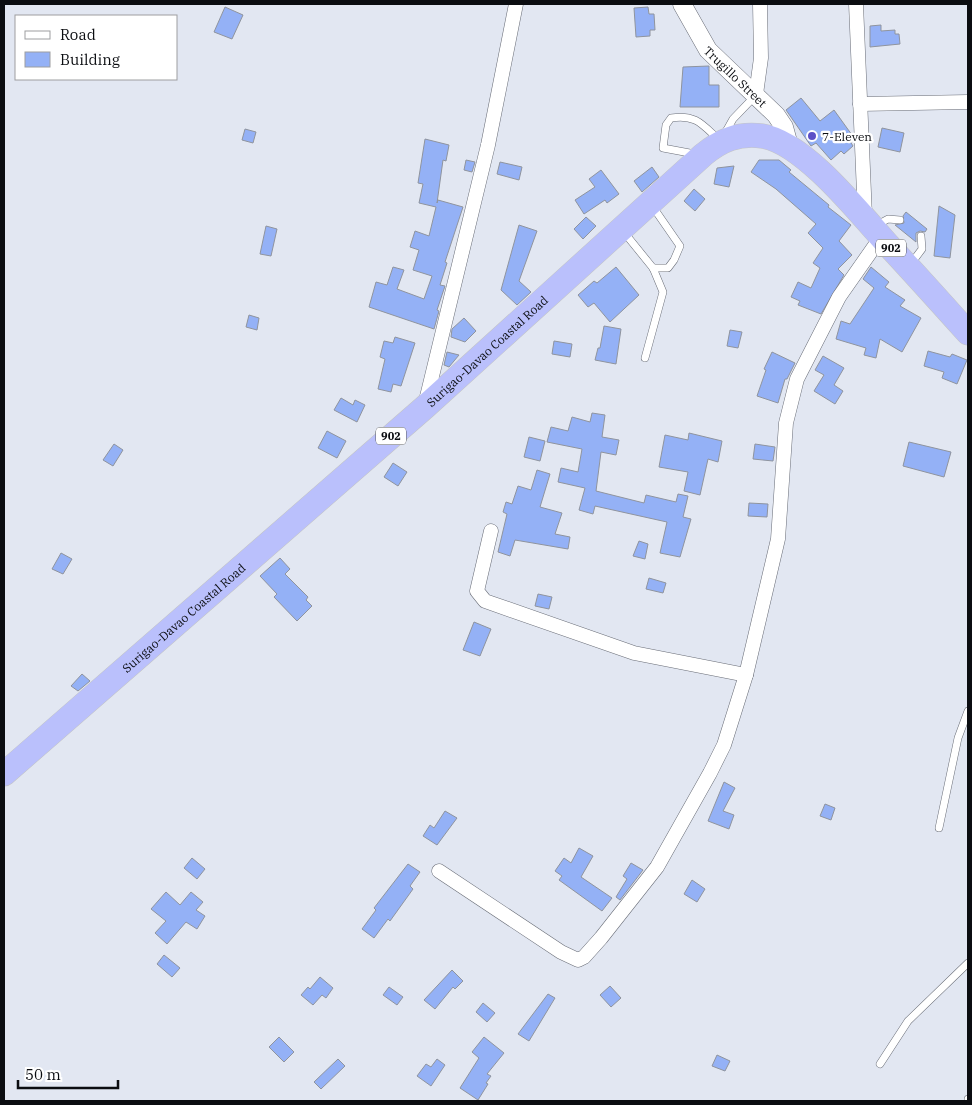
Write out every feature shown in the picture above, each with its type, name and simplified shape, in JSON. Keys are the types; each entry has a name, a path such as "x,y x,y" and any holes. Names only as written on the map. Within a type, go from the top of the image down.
{"highway":[{"name":"Surigao-Davao Coastal Road","path":"4,774 425,407 712,148 740,136 762,136 790,149 813,165 873,227 968,333"}],"street":[{"path":"425,407 488,145 516,4"},
{"name":"Trugillo Street","path":"682,4 708,50 756,94 780,121 790,149"},
{"path":"756,94 761,58 760,4"},
{"path":"439,871 561,952 575,959 581,959 630,904 657,867 724,745 746,676 778,539 786,423 797,379 873,227 860,104 856,4"},
{"path":"860,104 968,102"},
{"path":"490,531 477,591 486,601 634,653 746,676"}],"lane":[{"path":"712,148 733,119 756,94"},
{"path":"685,115 700,121 712,148 663,148 666,125 671,118 685,115"},
{"path":"650,202 680,246 668,268 653,268"},
{"path":"873,227 888,219 900,220"},
{"path":"621,229 653,268 663,292 645,358"},
{"path":"908,267 922,249 921,236"},
{"path":"938,828 958,738 968,711"},
{"path":"880,1064 908,1022 968,963"}],"building":[{"path":"225,7 243,15 232,39 214,32"},
{"path":"648,7 649,14 654,14 655,30 650,30 650,36 636,37 634,8"},
{"path":"881,25 881,31 895,30 895,34 899,34 900,44 870,47 870,26"},
{"path":"709,66 709,85 719,85 719,107 680,107 683,67"},
{"path":"801,98 820,121 834,110 852,135 848,138 853,146 844,154 841,151 831,160 816,143 811,146 786,110"},
{"path":"882,128 904,133 900,152 878,147"},
{"path":"245,129 256,132 253,143 242,140"},
{"path":"425,139 449,145 446,161 443,160 437,203 438,200 463,207 445,262 447,263 440,285 445,286 437,310 439,311 434,329 369,307 376,282 387,285 393,267 404,270 397,289 424,299 432,276 413,270 419,250 410,247 415,231 429,236 436,207 419,203 423,184 418,183"},
{"path":"466,160 475,162 472,172 464,170"},
{"path":"759,160 779,160 791,170 789,172 851,225 839,241 852,255 838,269 844,275 821,314 798,305 800,301 791,297 798,282 811,288 820,268 813,263 823,248 808,233 816,224 776,189 751,172"},
{"path":"500,162 522,167 519,180 497,174"},
{"path":"734,166 729,187 714,184 717,168"},
{"path":"652,167 659,177 642,192 634,181"},
{"path":"601,170 619,194 607,203 605,200 584,214 575,200 595,187 589,179"},
{"path":"694,189 705,199 695,211 684,201"},
{"path":"939,206 955,215 950,258 934,256"},
{"path":"906,212 927,229 925,232 920,231 916,233 916,242 895,225 904,223 903,216"},
{"path":"586,217 596,226 583,239 574,229"},
{"path":"519,225 537,231 519,281 531,292 517,305 501,290"},
{"path":"266,226 277,229 271,256 260,254"},
{"path":"616,267 639,295 610,322 594,303 588,307 578,295 594,281 597,283"},
{"path":"871,267 889,282 885,287 905,300 900,306 921,318 902,352 880,339 876,358 864,355 866,348 836,339 841,321 850,324 874,288 863,279"},
{"path":"249,315 259,318 257,330 246,327"},
{"path":"464,318 476,331 465,342 451,337 452,329"},
{"path":"604,326 621,329 616,364 595,360 598,348 600,348"},
{"path":"730,330 742,332 738,348 727,346"},
{"path":"395,337 415,343 401,386 393,384 391,392 378,389 385,359 380,357 384,341 393,343"},
{"path":"554,341 572,344 570,357 552,354"},
{"path":"928,351 950,357 952,354 967,360 957,384 942,378 944,372 924,366"},
{"path":"447,352 459,355 449,367 444,365"},
{"path":"772,352 795,363 787,379 785,379 778,403 757,396 766,370 764,369"},
{"path":"823,356 844,368 834,385 843,391 835,404 814,391 824,375 815,370"},
{"path":"341,398 353,405 355,400 365,405 357,422 334,410"},
{"path":"592,413 605,415 602,437 619,440 616,455 601,452 596,491 644,503 646,495 676,502 678,494 688,496 683,517 691,519 680,557 660,553 667,522 595,506 593,514 579,510 585,488 558,482 561,468 578,472 582,449 547,442 551,427 568,431 572,417 590,422"},
{"path":"327,431 346,441 337,458 318,448"},
{"path":"689,433 722,441 718,462 708,459 700,495 684,491 688,472 659,467 665,435 688,440"},
{"path":"529,437 545,441 540,461 524,457"},
{"path":"909,442 951,452 944,477 903,466"},
{"path":"114,444 123,450 113,466 103,460"},
{"path":"755,444 775,447 773,461 753,459"},
{"path":"393,463 407,472 398,486 384,477"},
{"path":"537,470 550,474 540,507 562,513 555,534 570,537 568,549 515,540 510,556 498,552 507,514 503,512 506,502 512,504 518,486 531,490"},
{"path":"749,503 768,504 767,517 748,516"},
{"path":"639,541 648,544 645,559 633,556"},
{"path":"61,553 72,559 63,574 52,569"},
{"path":"280,558 290,569 285,574 308,597 306,600 312,606 297,621 274,597 277,594 260,576"},
{"path":"649,578 666,583 663,593 646,589"},
{"path":"538,594 552,597 549,609 535,606"},
{"path":"474,622 491,629 480,656 463,650"},
{"path":"82,674 90,681 78,691 71,686"},
{"path":"724,782 735,788 723,811 734,815 729,829 708,821"},
{"path":"825,804 835,808 831,820 820,816"},
{"path":"445,811 457,818 437,845 423,836 430,825 434,828"},
{"path":"579,848 593,856 581,877 612,898 602,911 559,880 562,876 555,871 564,858 571,863"},
{"path":"192,858 205,869 197,879 184,868"},
{"path":"631,863 643,870 620,900 616,897 627,879 623,876"},
{"path":"408,864 420,872 410,886 413,889 390,921 388,919 374,938 362,929 376,910 374,908"},
{"path":"692,880 705,889 697,902 684,894"},
{"path":"166,892 180,905 191,892 203,902 196,910 205,916 197,929 186,922 167,944 155,933 166,921 151,909"},
{"path":"164,955 180,968 172,977 157,964"},
{"path":"452,970 463,981 455,989 453,987 435,1009 424,1000"},
{"path":"320,977 333,988 326,998 322,995 313,1005 301,995 308,987 310,989"},
{"path":"610,986 621,998 611,1007 600,995"},
{"path":"389,987 403,997 397,1005 383,995"},
{"path":"548,994 555,998 529,1041 518,1034"},
{"path":"483,1003 495,1013 487,1022 476,1012"},
{"path":"279,1037 294,1052 284,1062 269,1047"},
{"path":"484,1037 504,1053 487,1074 491,1076 478,1100 460,1088 479,1058 472,1052"},
{"path":"717,1055 730,1061 725,1071 712,1066"},
{"path":"338,1059 345,1066 321,1089 314,1082"},
{"path":"437,1059 445,1065 431,1086 417,1076 426,1064 431,1067"}],"place":[{"name":"7-Eleven","path":"812,136"}]}
